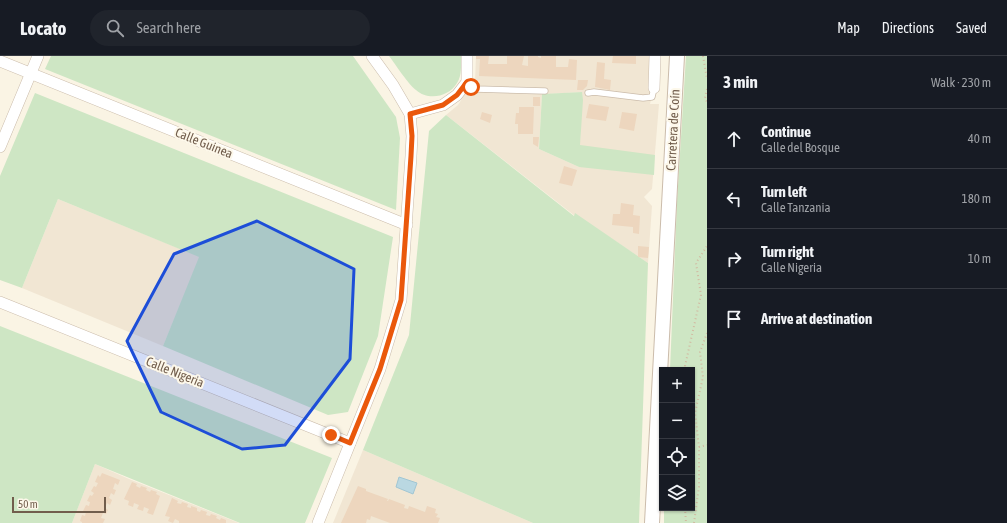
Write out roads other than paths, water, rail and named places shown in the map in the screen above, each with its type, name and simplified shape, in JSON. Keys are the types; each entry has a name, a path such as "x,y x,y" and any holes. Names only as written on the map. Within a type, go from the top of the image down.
{"street":[{"path":"0,147 38,56"},
{"path":"318,523 380,369 401,300 412,136 410,114 393,85 372,56"},
{"path":"410,114 443,105 457,95 467,82 468,56"},
{"path":"654,88 656,56"},
{"name":"Carretera de Coín","path":"652,523 677,56"},
{"name":"Calle Guinea","path":"0,61 407,225"},
{"name":"Calle Nigeria","path":"0,302 350,443"}],"lane":[{"path":"467,82 476,89 545,91"},
{"path":"588,93 594,92 643,98 652,97 654,88"}],"water":[{"path":"399,477 417,483 413,494 396,487"}]}
